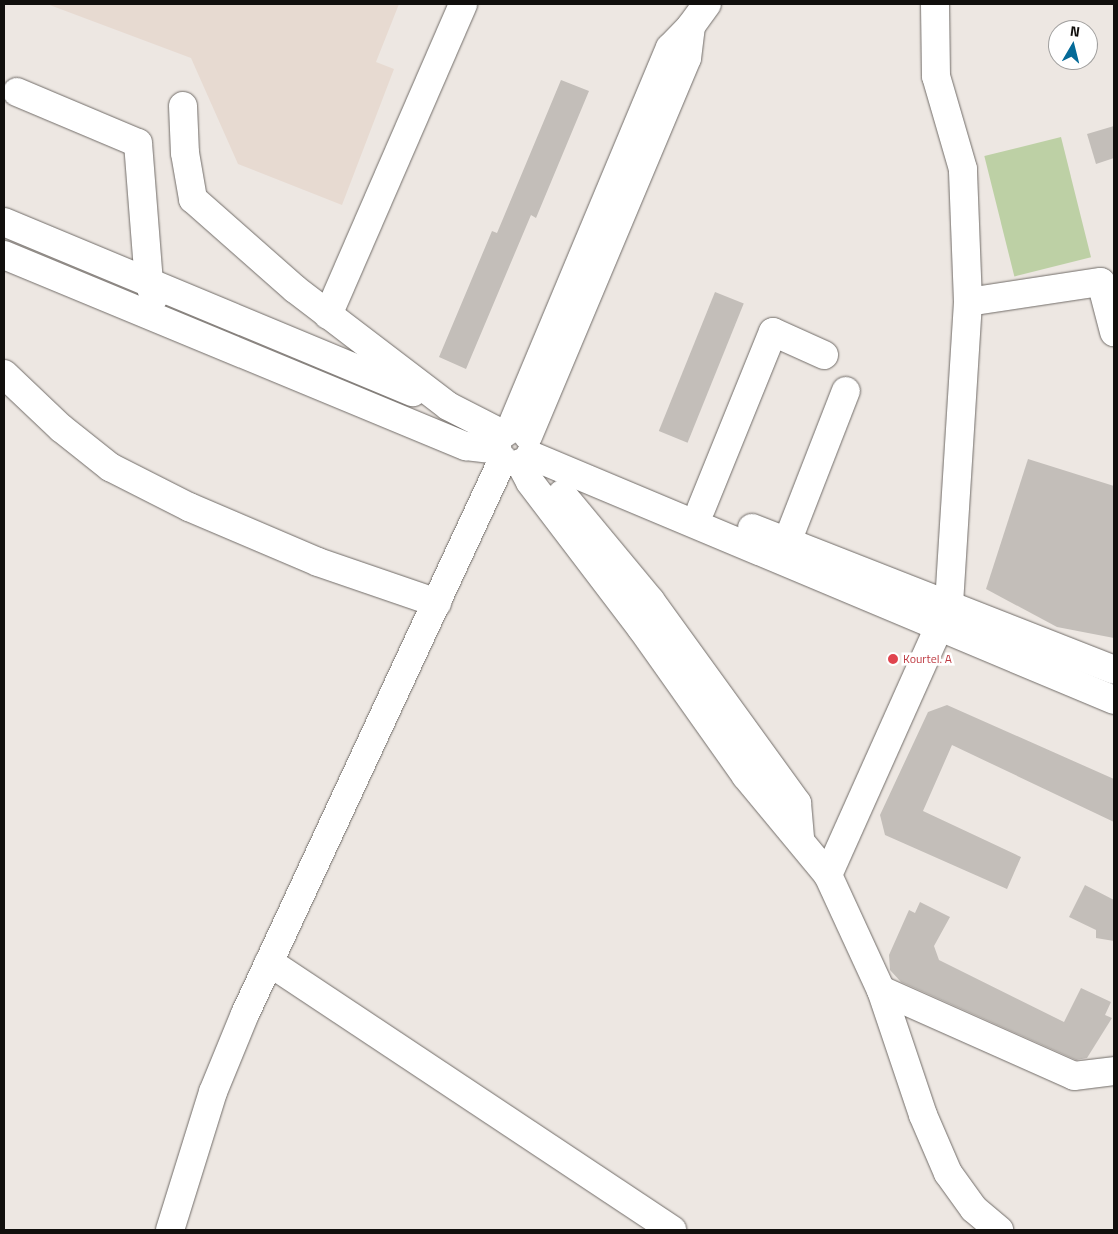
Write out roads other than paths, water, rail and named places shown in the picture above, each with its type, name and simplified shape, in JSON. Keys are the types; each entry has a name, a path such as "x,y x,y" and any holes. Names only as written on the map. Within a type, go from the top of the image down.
{"street":[{"path":"328,315 463,4"},
{"path":"170,1230 214,1092 269,962 437,603 517,448 687,58 691,26 707,4"},
{"path":"828,875 945,616 968,302 963,169 936,76 935,4"},
{"path":"17,92 138,143 149,282 162,320"},
{"path":"183,106 185,153 193,199 328,315 448,406 517,448 945,616 1114,670"},
{"path":"4,222 448,406"},
{"path":"4,254 466,446 517,448 701,508 787,542 945,616 1114,700"},
{"path":"968,302 1101,282 1114,332"},
{"path":"701,508 773,332 824,355"},
{"path":"4,374 61,428 110,467 188,507 318,562 437,603"},
{"path":"787,542 846,391"},
{"path":"517,448 557,488 650,600 796,803 800,841 828,875 881,990 923,1115 948,1173 974,1209 999,1230"},
{"path":"269,962 672,1230"},
{"path":"881,990 1074,1076 1114,1070"}],"place":[{"name":"Kourtel. A","path":"893,659"}]}
